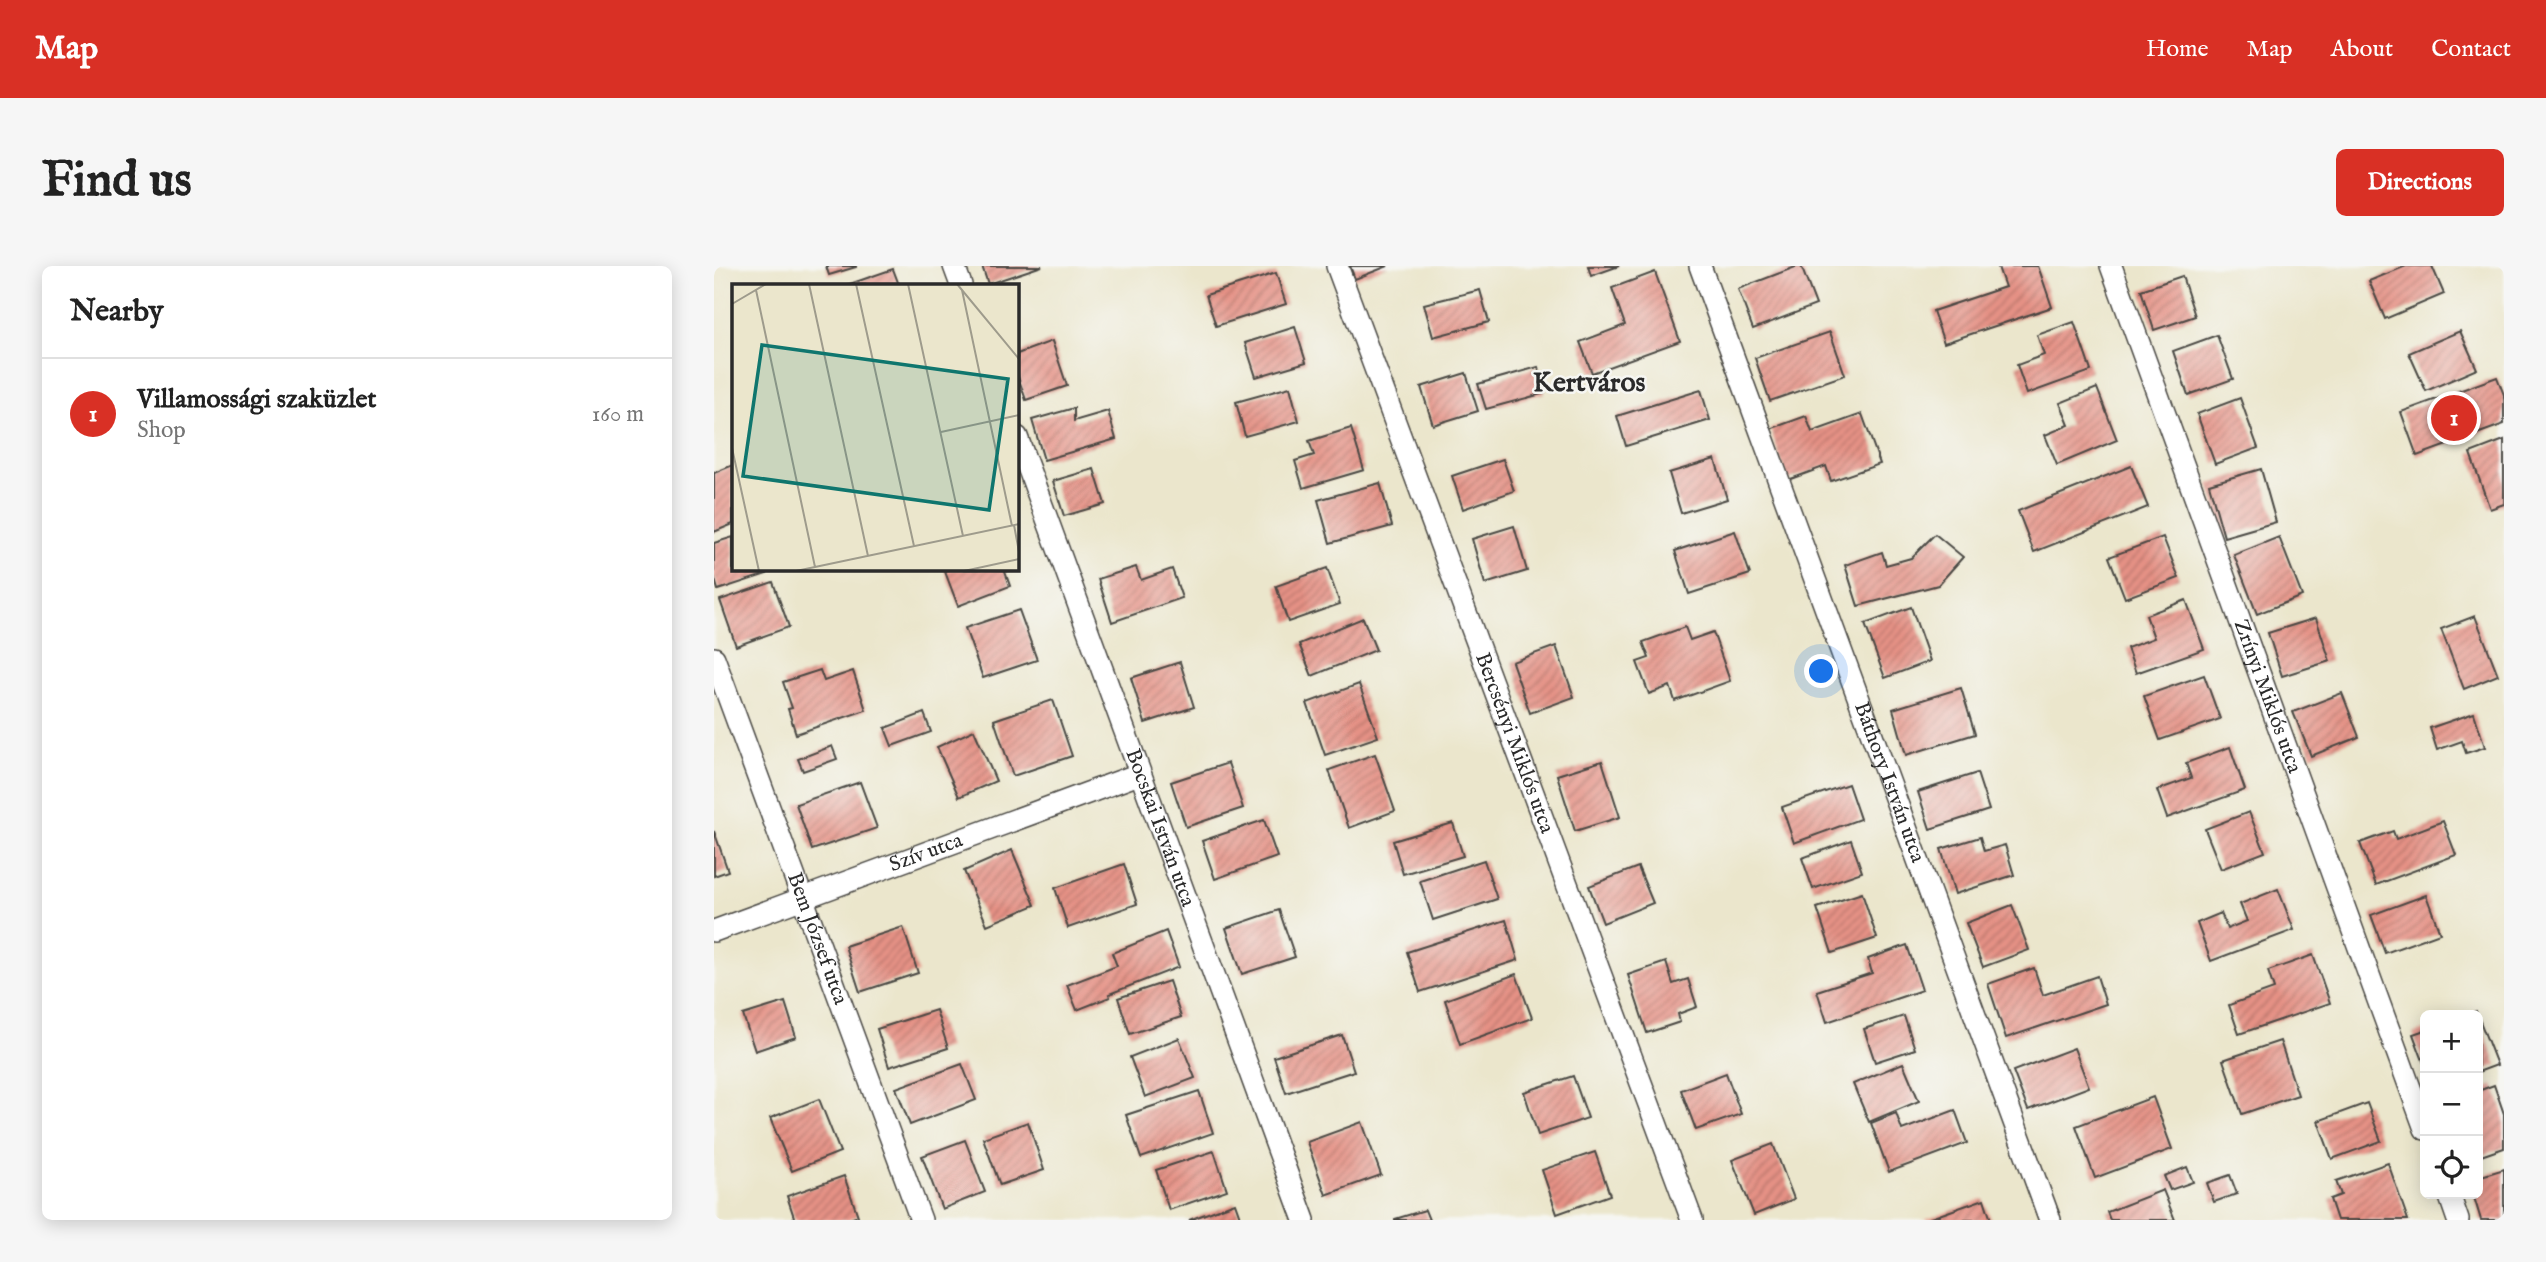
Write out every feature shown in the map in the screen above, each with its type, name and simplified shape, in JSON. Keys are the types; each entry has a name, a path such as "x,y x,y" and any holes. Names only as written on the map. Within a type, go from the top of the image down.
{"street":[{"path":"954,266 961,284"},
{"name":"Bercsényi Miklós utca","path":"1337,266 1692,1220"},
{"name":"Báthory István utca","path":"1700,266 2050,1220"},
{"name":"Zrínyi Miklós utca","path":"2111,266 2420,1115"},
{"name":"Bocskai István utca","path":"1018,441 1304,1220"},
{"name":"Bem József utca","path":"714,658 921,1220"},
{"name":"Szív utca","path":"714,931 1139,774"},
{"path":"2451,1199 2458,1220"}],"building":[{"path":"826,266 856,266 856,267 829,275"},
{"path":"982,266 1042,266 988,284"},
{"path":"1350,266 1388,266 1355,279"},
{"path":"1588,266 1619,266 1591,276"},
{"path":"1801,266 1816,305 1753,329 1738,289"},
{"path":"2038,266 2052,307 1944,343 1933,311 2005,287 1998,267"},
{"path":"2406,266 2432,266 2444,294 2385,319 2369,281"},
{"path":"893,269 899,284 850,284"},
{"path":"1655,272 1680,341 1592,373 1580,342 1625,325 1612,288"},
{"path":"1276,273 1286,304 1216,326 1206,295"},
{"path":"2182,276 2195,316 2154,330 2141,290"},
{"path":"1480,290 1489,322 1433,337 1424,304"},
{"path":"2074,322 2091,371 2027,394 2017,365 2044,355 2037,335"},
{"path":"1295,327 1306,362 1256,377 1245,343"},
{"path":"2460,331 2477,369 2426,391 2409,353"},
{"path":"1830,332 1845,375 1770,401 1755,358"},
{"path":"2217,335 2233,379 2188,395 2173,351"},
{"path":"1052,341 1067,386 1026,400 1018,377 1018,354"},
{"path":"1538,367 1545,393 1486,409 1478,384"},
{"path":"1466,373 1478,411 1433,425 1421,387"},
{"path":"2497,377 2504,395 2504,424 2417,456 2401,412"},
{"path":"1290,387 1299,421 1245,436 1236,402"},
{"path":"2097,388 2117,440 2057,465 2045,435 2069,425 2060,403"},
{"path":"1701,390 1710,420 1626,446 1617,416"},
{"path":"2240,398 2258,448 2215,464 2197,414"},
{"path":"1074,408 1074,421 1108,411 1116,439 1044,460 1032,420"},
{"path":"1862,414 1880,464 1831,481 1826,466 1788,480 1770,429 1806,416 1812,432"},
{"path":"1351,428 1364,470 1303,488 1295,461 1314,455 1309,441"},
{"path":"2504,440 2504,504 2490,509 2470,453"},
{"path":"1503,459 1514,491 1463,509 1452,476"},
{"path":"1715,459 1727,499 1681,513 1669,473"},
{"path":"732,465 732,524 714,532 714,473"},
{"path":"2131,466 2148,507 2034,552 2018,511"},
{"path":"1094,469 1105,504 1064,516 1053,481"},
{"path":"2261,469 2276,522 2224,537 2209,484"},
{"path":"1380,483 1392,526 1330,543 1318,500"},
{"path":"1514,526 1527,571 1485,584 1472,539"},
{"path":"1735,531 1750,574 1689,594 1675,551"},
{"path":"1935,534 1963,557 1938,585 1858,606 1845,565 1882,552 1886,565 1911,558"},
{"path":"732,537 732,570 765,570 767,574 718,590 714,576 714,543"},
{"path":"2163,537 2179,578 2125,598 2109,557"},
{"path":"2279,537 2302,596 2257,614 2234,555"},
{"path":"1136,567 1141,580 1172,569 1182,598 1112,622 1098,579"},
{"path":"1327,568 1340,604 1288,622 1276,586"},
{"path":"944,570 1004,570 1010,586 958,606"},
{"path":"773,582 789,627 736,646 720,600"},
{"path":"2186,600 2204,649 2136,673 2127,648 2154,638 2146,615"},
{"path":"1911,607 1930,661 1885,678 1865,624"},
{"path":"1019,610 1037,660 983,678 965,628"},
{"path":"2475,616 2498,675 2464,689 2441,629"},
{"path":"1363,618 1376,650 1312,676 1299,644"},
{"path":"2316,618 2330,661 2282,676 2268,633"},
{"path":"1685,627 1690,640 1713,632 1730,681 1675,701 1670,686 1649,694 1637,662 1649,658 1643,642"},
{"path":"1556,646 1574,697 1530,713 1512,662"},
{"path":"1180,662 1194,707 1145,723 1131,678"},
{"path":"820,670 824,681 853,671 866,710 796,734 788,709 792,708 783,682"},
{"path":"2204,675 2220,719 2160,740 2144,696"},
{"path":"1359,684 1378,737 1325,755 1307,703"},
{"path":"1961,688 1975,734 1906,755 1893,709"},
{"path":"2342,693 2359,737 2311,756 2293,712"},
{"path":"1053,700 1072,756 1013,776 994,720"},
{"path":"924,713 931,732 892,746 885,728"},
{"path":"2474,713 2485,747 2466,753 2462,741 2437,750 2430,728"},
{"path":"974,730 996,781 959,797 937,747"},
{"path":"832,746 837,759 803,771 798,759"},
{"path":"2230,747 2245,790 2167,818 2157,790 2191,778 2186,763"},
{"path":"1375,754 1395,811 1349,828 1329,770"},
{"path":"1602,761 1620,817 1575,831 1557,775"},
{"path":"1228,763 1243,808 1186,827 1171,782"},
{"path":"1977,773 1989,810 1930,829 1918,792"},
{"path":"860,782 877,828 812,850 796,804"},
{"path":"1848,784 1860,819 1794,843 1782,807"},
{"path":"2249,812 2265,852 2221,869 2205,829"},
{"path":"1264,820 1277,857 1215,879 1202,841"},
{"path":"2443,821 2456,855 2376,885 2360,843 2393,831 2396,839"},
{"path":"1453,823 1463,856 1403,874 1393,841"},
{"path":"714,831 728,871 714,876"},
{"path":"1980,837 1984,851 2005,845 2014,875 1955,894 1941,849"},
{"path":"1851,840 1862,872 1813,889 1802,858"},
{"path":"1012,850 1035,905 987,925 964,871"},
{"path":"1484,860 1497,899 1433,920 1420,881"},
{"path":"1124,864 1137,904 1068,928 1055,888"},
{"path":"1638,867 1653,903 1603,923 1589,886"},
{"path":"2278,889 2294,930 2211,961 2197,923 2221,913 2227,929 2247,921 2240,904"},
{"path":"1862,893 1877,938 1832,953 1817,908"},
{"path":"2426,895 2440,933 2385,953 2371,915"},
{"path":"2012,905 2029,950 1983,967 1966,923"},
{"path":"1279,910 1295,957 1242,974 1226,928"},
{"path":"1506,920 1518,960 1420,992 1407,952"},
{"path":"903,927 918,973 860,992 845,946"},
{"path":"1166,931 1179,967 1109,994 1110,997 1077,1010 1067,985 1117,966 1112,953"},
{"path":"1907,945 1922,990 1827,1022 1817,991 1872,973 1868,959"},
{"path":"2313,955 2330,1003 2239,1034 2229,1005 2274,989 2268,971"},
{"path":"1666,962 1673,984 1688,979 1697,1007 1678,1014 1680,1022 1647,1033 1628,975"},
{"path":"2034,968 2043,995 2097,976 2106,1004 2006,1038 1988,984"},
{"path":"1516,974 1532,1018 1460,1044 1445,1000"},
{"path":"1169,981 1181,1017 1130,1034 1118,998"},
{"path":"785,1002 796,1037 755,1051 743,1015"},
{"path":"936,1010 948,1048 889,1067 877,1029"},
{"path":"1904,1016 1915,1049 1875,1062 1864,1029"},
{"path":"2483,1029 2497,1065 2483,1070"},
{"path":"2420,1032 2420,1053 2413,1034"},
{"path":"1342,1035 1354,1071 1286,1093 1274,1057"},
{"path":"1179,1038 1195,1078 1145,1097 1130,1057"},
{"path":"2280,1041 2298,1095 2242,1114 2223,1060"},
{"path":"2074,1048 2089,1087 2028,1110 2013,1071"},
{"path":"1903,1063 1919,1101 1869,1122 1853,1084"},
{"path":"962,1064 976,1100 910,1125 896,1088"},
{"path":"1726,1073 1741,1114 1696,1130 1681,1090"},
{"path":"1573,1076 1588,1118 1538,1135 1524,1092"},
{"path":"2494,1085 2504,1114 2504,1148 2483,1155 2483,1136 2483,1089"},
{"path":"1199,1091 1213,1133 1141,1158 1126,1115"},
{"path":"2153,1097 2172,1149 2095,1178 2076,1126"},
{"path":"819,1099 840,1152 792,1171 770,1118"},
{"path":"2367,1103 2381,1141 2332,1159 2318,1121"},
{"path":"1955,1110 1967,1143 1889,1172 1871,1123 1896,1113 1902,1130"},
{"path":"1028,1122 1044,1170 1000,1185 983,1138"},
{"path":"1362,1122 1381,1175 1326,1195 1307,1142"},
{"path":"965,1140 985,1192 942,1209 922,1156"},
{"path":"1773,1144 1794,1199 1754,1215 1732,1160"},
{"path":"1214,1151 1227,1190 1169,1210 1156,1170"},
{"path":"1595,1152 1610,1195 1557,1214 1542,1170"},
{"path":"2388,1163 2408,1220 2337,1220 2330,1199 2341,1195 2336,1181"},
{"path":"2187,1167 2193,1182 2170,1190 2164,1176"},
{"path":"2504,1169 2504,1220 2481,1220 2475,1199 2483,1199 2483,1175"},
{"path":"2230,1175 2237,1194 2214,1202 2207,1183"},
{"path":"844,1176 858,1216 848,1220 795,1220 787,1196"},
{"path":"2163,1190 2175,1220 2110,1220 2107,1212"},
{"path":"1984,1199 1991,1220 1925,1220"},
{"path":"1235,1203 1241,1220 1189,1220"},
{"path":"1425,1210 1429,1220 1395,1220 1395,1219"}],"place":[{"name":"Villamossági szaküzlet","path":"2454,418"}],"district":[{"name":"Kertváros","path":"1589,383"}]}
